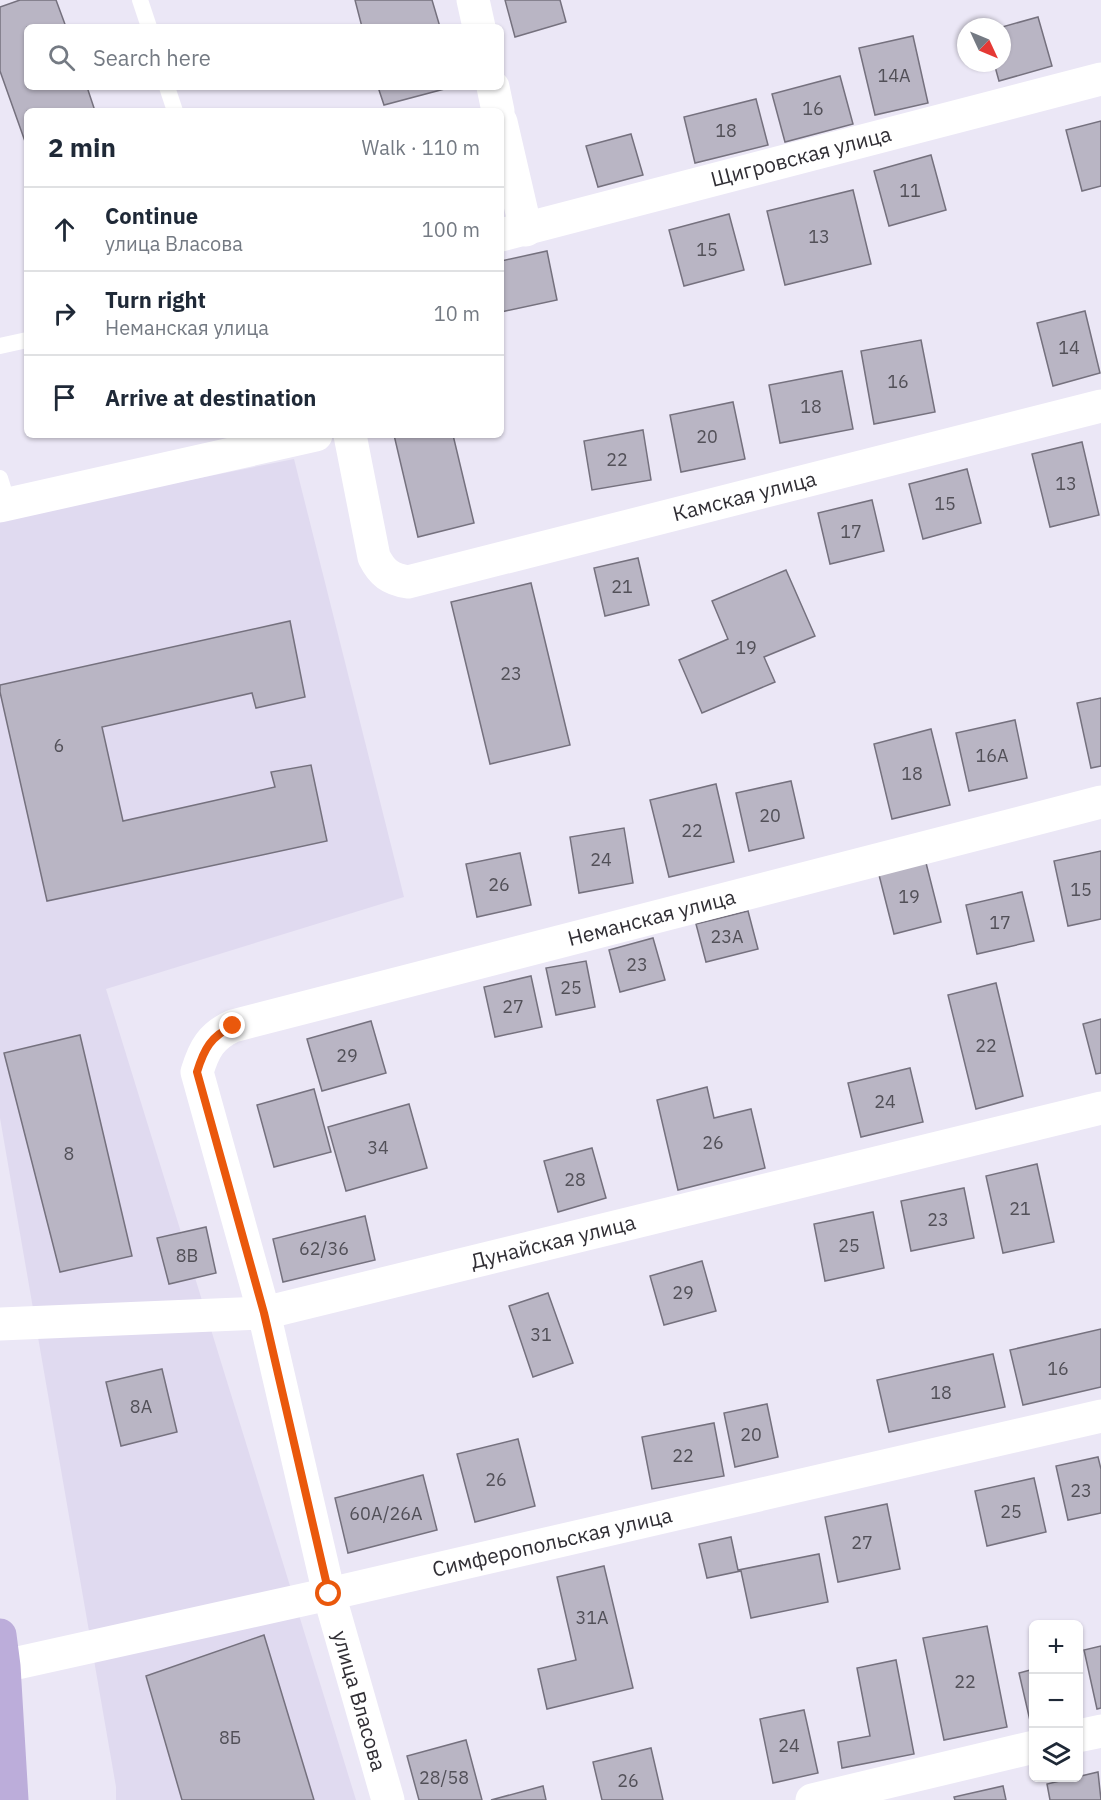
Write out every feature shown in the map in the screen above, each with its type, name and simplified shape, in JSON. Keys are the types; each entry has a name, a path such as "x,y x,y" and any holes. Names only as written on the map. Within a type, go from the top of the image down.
{"main road":[{"path":"2,1651 12,1800"}],"street":[{"path":"473,0 478,24"},
{"name":"Щигровская улица","path":"513,233 1101,79"},
{"path":"494,90 497,108"},
{"path":"504,150 513,233"},
{"name":"Камская улица","path":"351,438 374,557 388,577 408,582 1101,405"},
{"path":"3,496 301,438"},
{"name":"Неманская улица","path":"209,1045 219,1033 233,1026 1101,802"},
{"name":"улица Власова","path":"209,1045 197,1072 264,1313 329,1594 388,1800"},
{"name":"Дунайская улица","path":"0,1324 264,1313 1101,1108"},
{"name":"Симферопольская улица","path":"2,1651 329,1594 1101,1416"},
{"path":"1083,1735 1101,1731"},
{"path":"812,1800 1029,1748"}],"lane":[{"path":"140,0 147,24"},
{"path":"168,90 174,108"},
{"path":"0,346 24,340"}],"shaded area":[{"path":"294,459 404,897 106,989 356,1800 116,1800 116,1787 0,1118 0,518"}],"building":[{"path":"20,0 56,0 65,24 24,24 24,90 88,90 94,108 24,108 24,139 0,71 0,7"},
{"path":"355,0 432,0 439,24 361,24"},
{"path":"505,0 560,0 566,22 515,37"},
{"path":"1038,17 1052,66 999,81 996,72 1011,72 1011,24"},
{"path":"913,36 928,103 875,115 859,48"},
{"path":"840,76 853,124 785,142 772,94"},
{"path":"379,90 441,90 384,105"},
{"path":"756,99 768,145 695,163 684,117"},
{"path":"1101,121 1101,186 1082,191 1066,130"},
{"path":"631,134 643,175 598,187 586,146"},
{"path":"931,155 946,210 889,226 874,171"},
{"path":"853,190 871,264 785,285 767,211"},
{"path":"729,214 744,270 684,286 669,230"},
{"path":"547,251 557,300 504,311 504,260"},
{"path":"1085,311 1100,373 1053,386 1037,323"},
{"path":"921,340 935,412 874,424 861,351"},
{"path":"842,371 853,429 780,443 769,385"},
{"path":"733,402 745,459 681,472 670,415"},
{"path":"643,430 651,480 592,490 584,441"},
{"path":"395,438 454,438 474,523 418,537"},
{"path":"1082,442 1099,515 1050,527 1032,454"},
{"path":"967,469 981,523 923,539 909,484"},
{"path":"872,500 884,551 830,564 818,513"},
{"path":"638,558 649,605 605,616 594,568"},
{"path":"786,570 815,636 764,657 775,682 702,713 679,660 728,639 712,601"},
{"path":"531,583 570,745 490,764 451,602"},
{"path":"290,621 305,697 256,708 252,693 102,727 123,821 275,787 271,772 311,765 327,841 47,901 0,685"},
{"path":"1101,698 1101,766 1091,768 1077,703"},
{"path":"1015,720 1027,778 969,791 956,733"},
{"path":"931,729 950,805 892,819 874,744"},
{"path":"791,781 804,838 749,851 736,793"},
{"path":"716,784 734,862 669,877 650,800"},
{"path":"624,828 633,883 579,893 570,837"},
{"path":"1101,851 1101,919 1068,926 1054,861"},
{"path":"520,853 531,905 477,917 466,864"},
{"path":"925,859 941,922 894,934 878,871"},
{"path":"1022,892 1034,941 977,954 966,905"},
{"path":"748,911 758,949 706,962 696,924"},
{"path":"653,938 665,980 620,992 609,950"},
{"path":"586,961 595,1007 556,1015 546,968"},
{"path":"531,976 542,1027 495,1037 484,987"},
{"path":"996,983 1023,1096 976,1109 948,995"},
{"path":"1101,1019 1101,1073 1096,1074 1083,1024"},
{"path":"371,1021 386,1073 322,1091 307,1039"},
{"path":"80,1035 132,1256 60,1272 4,1053"},
{"path":"910,1068 923,1122 861,1137 848,1083"},
{"path":"707,1087 714,1118 751,1109 765,1168 678,1190 657,1100"},
{"path":"314,1089 331,1152 274,1167 257,1105"},
{"path":"409,1104 427,1168 346,1191 328,1127"},
{"path":"592,1148 606,1198 558,1212 544,1161"},
{"path":"1037,1164 1054,1242 1003,1253 986,1176"},
{"path":"964,1188 974,1238 911,1251 901,1201"},
{"path":"873,1212 884,1268 825,1281 814,1224"},
{"path":"365,1216 375,1260 283,1282 273,1239"},
{"path":"206,1227 216,1273 169,1284 157,1238"},
{"path":"702,1261 716,1311 664,1325 650,1276"},
{"path":"548,1293 573,1363 533,1377 509,1306"},
{"path":"1101,1329 1101,1387 1023,1405 1010,1350"},
{"path":"993,1354 1005,1407 889,1432 877,1380"},
{"path":"162,1369 177,1432 121,1446 106,1382"},
{"path":"767,1404 778,1457 735,1467 724,1413"},
{"path":"714,1423 724,1476 652,1489 642,1437"},
{"path":"518,1439 535,1506 475,1522 457,1454"},
{"path":"1098,1457 1101,1469 1101,1513 1068,1520 1056,1466"},
{"path":"423,1475 437,1530 348,1553 335,1498"},
{"path":"1034,1478 1046,1532 987,1546 975,1491"},
{"path":"887,1504 900,1569 838,1582 825,1517"},
{"path":"731,1537 738,1570 819,1554 828,1602 751,1618 741,1571 707,1578 699,1544"},
{"path":"604,1566 633,1688 547,1709 538,1669 576,1660 557,1577"},
{"path":"987,1626 1007,1727 944,1740 923,1638"},
{"path":"264,1635 314,1800 182,1800 146,1676"},
{"path":"1101,1646 1101,1708 1097,1709 1084,1650"},
{"path":"896,1660 914,1754 842,1768 838,1742 870,1736 857,1668"},
{"path":"1029,1670 1029,1716 1019,1673"},
{"path":"804,1710 818,1773 773,1783 760,1719"},
{"path":"466,1740 482,1800 419,1800 407,1756"},
{"path":"651,1748 663,1800 602,1800 593,1762"},
{"path":"1098,1772 1101,1800 1050,1800 1047,1784 1083,1782 1083,1776"},
{"path":"543,1786 546,1800 491,1800"},
{"path":"1003,1786 1006,1800 955,1800 954,1797"}],"route":[{"path":"233,1026 219,1033 209,1045 197,1072 264,1313 329,1594"}]}
